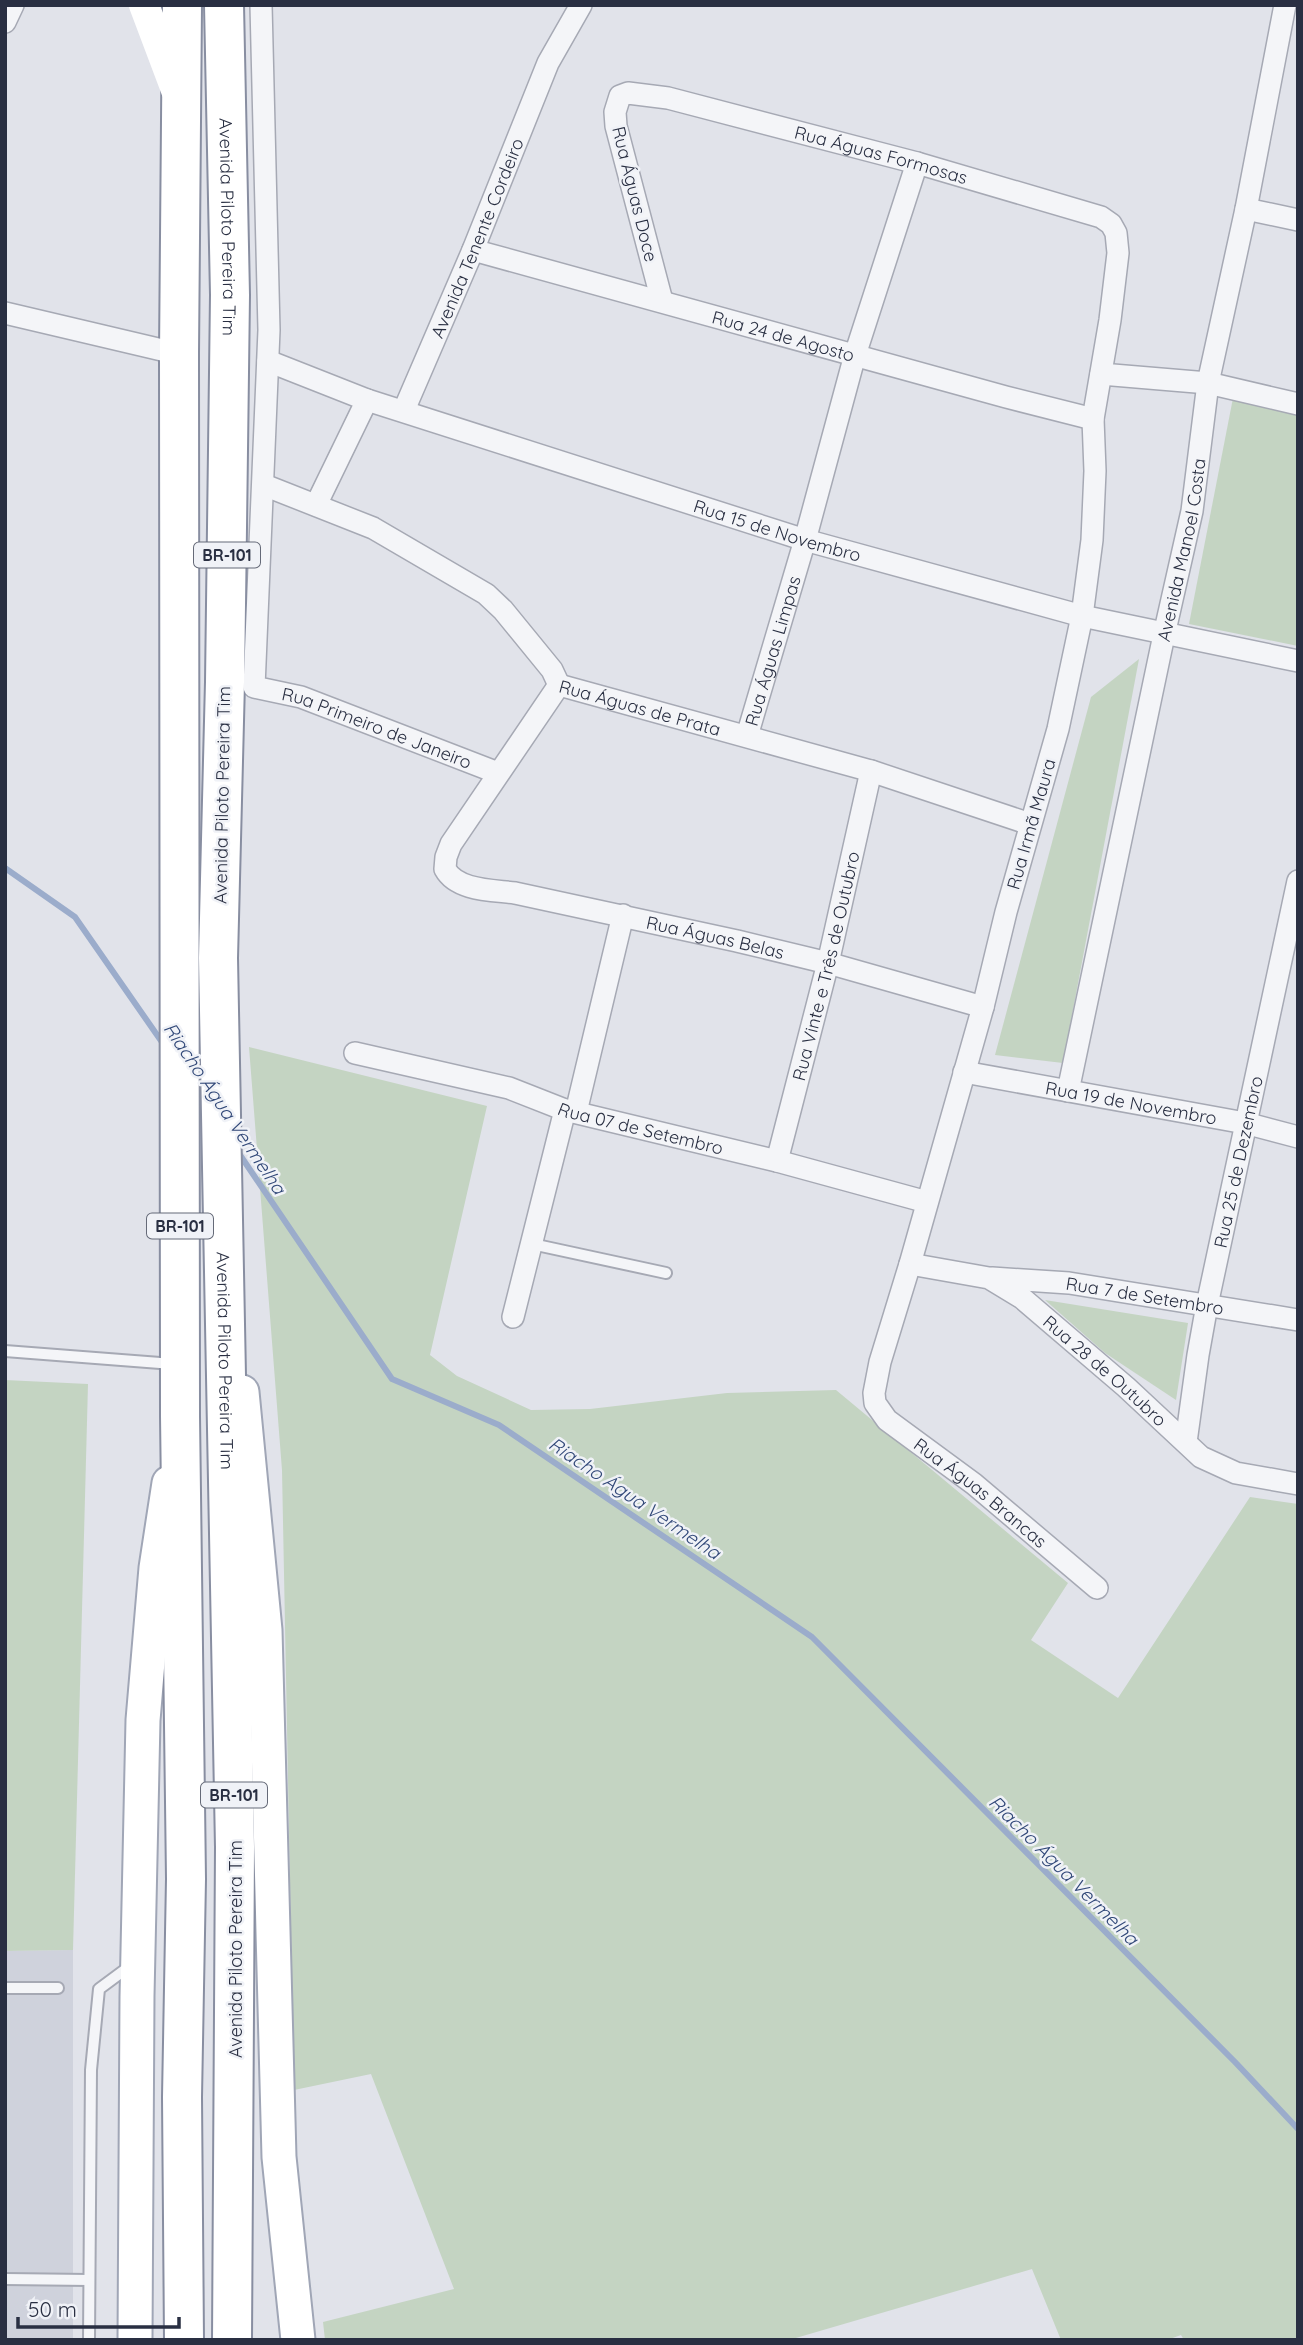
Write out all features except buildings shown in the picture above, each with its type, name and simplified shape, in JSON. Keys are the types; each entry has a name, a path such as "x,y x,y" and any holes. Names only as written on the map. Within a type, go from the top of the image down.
{"highway":[{"name":"BR-101","path":"182,5 179,354 180,1416 186,1879 182,2097 184,2340"},
{"name":"Avenida Piloto Pereira Tim","path":"224,5 230,295 218,958 235,1847 232,2340"}],"main road":[{"path":"144,5 181,105"},
{"path":"225,1251 242,1382 265,1630 279,2157 298,2340"},
{"path":"135,2340 143,1720 156,1568 180,1416"}],"street":[{"path":"5,23 13,5"},
{"path":"261,5 268,361 264,485"},
{"name":"Avenida Tenente Cordeiro","path":"548,63 562,5"},
{"name":"Avenida Tenente Cordeiro","path":"404,410 473,250 548,63 581,5"},
{"name":"Avenida Manoel Costa","path":"1068,1091 1192,510 1209,383 1246,209 1289,33 1285,5"},
{"name":"Rua Águas Formosas","path":"628,93 668,98 917,163 1101,217 1111,224 1119,242"},
{"name":"Rua Águas Doce","path":"628,93 620,96 616,104 616,126 662,301"},
{"name":"Rua Águas Limpas","path":"747,736 805,540 855,355 917,163"},
{"path":"1246,209 1298,220"},
{"name":"Rua Irmã Maura","path":"874,1393 880,1362 983,1007 1030,824 1058,729 1082,616 1092,540 1095,471 1093,419 1119,242"},
{"name":"Rua 24 de Agosto","path":"473,250 1093,419"},
{"path":"5,313 179,354"},
{"name":"Rua 15 de Novembro","path":"268,361 367,400 805,540 1082,616 1298,661"},
{"path":"1101,374 1209,383 1298,404"},
{"path":"316,505 367,400"},
{"name":"Rua Águas de Prata","path":"264,485 373,528 486,594 503,610 552,670 559,685 872,771 1030,824"},
{"name":"Rua Primeiro de Janeiro","path":"264,485 254,687 301,697 498,773"},
{"path":"498,773 559,685"},
{"name":"Rua Vinte e Três de Outubro","path":"777,1161 828,963 872,771"},
{"name":"Rua Águas Belas","path":"498,773 450,844 445,869 454,881 482,889 623,915 828,963 983,1007"},
{"name":"Rua 25 de Dezembro","path":"1186,1442 1208,1305 1298,881"},
{"path":"513,1317 623,915"},
{"name":"Rua 07 de Setembro","path":"355,1053 509,1088 571,1111 777,1161 927,1202"},
{"name":"Rua 19 de Novembro","path":"964,1072 1245,1123 1298,1137"},
{"name":"Rua 28 de Outubro","path":"910,1264 989,1278 1022,1298 1126,1387 1201,1457 1236,1473 1298,1485"},
{"name":"Rua 7 de Setembro","path":"989,1278 1069,1283 1298,1320"},
{"name":"Rua Águas Brancas","path":"874,1393 879,1411 887,1420 974,1484 1097,1588"}],"lane":[{"path":"532,1244 666,1273"},
{"path":"5,1351 180,1365"},
{"path":"89,2340 91,2070 99,1989 138,1960"},
{"path":"5,1988 58,1988"},
{"path":"5,2279 89,2280"}],"shaded area":[{"path":"73,1950 73,2340 5,2340 5,1951"}],"green space":[{"path":"1233,398 1298,411 1298,646 1189,624"},
{"path":"1139,659 1063,1063 995,1055 1091,697"},
{"path":"249,1047 487,1106 430,1355 457,1376 531,1410 590,1409 727,1393 836,1390 1068,1583 1031,1640 1118,1698 1250,1497 1298,1504 1298,2340 1184,2340 1181,2335 1167,2340 1061,2340 1032,2269 789,2340 325,2340 323,2322 454,2289 371,2074 294,2090 282,1470"},
{"path":"1045,1300 1188,1323 1176,1400 1105,1353"},
{"path":"5,1380 88,1384 73,1950 5,1951"}],"waterway":[{"name":"Riacho Água Vermelha","path":"5,868 75,917 164,1045"},
{"name":"Riacho Água Vermelha","path":"238,1152 392,1379 499,1425 812,1637 1235,2062 1298,2129"}]}
